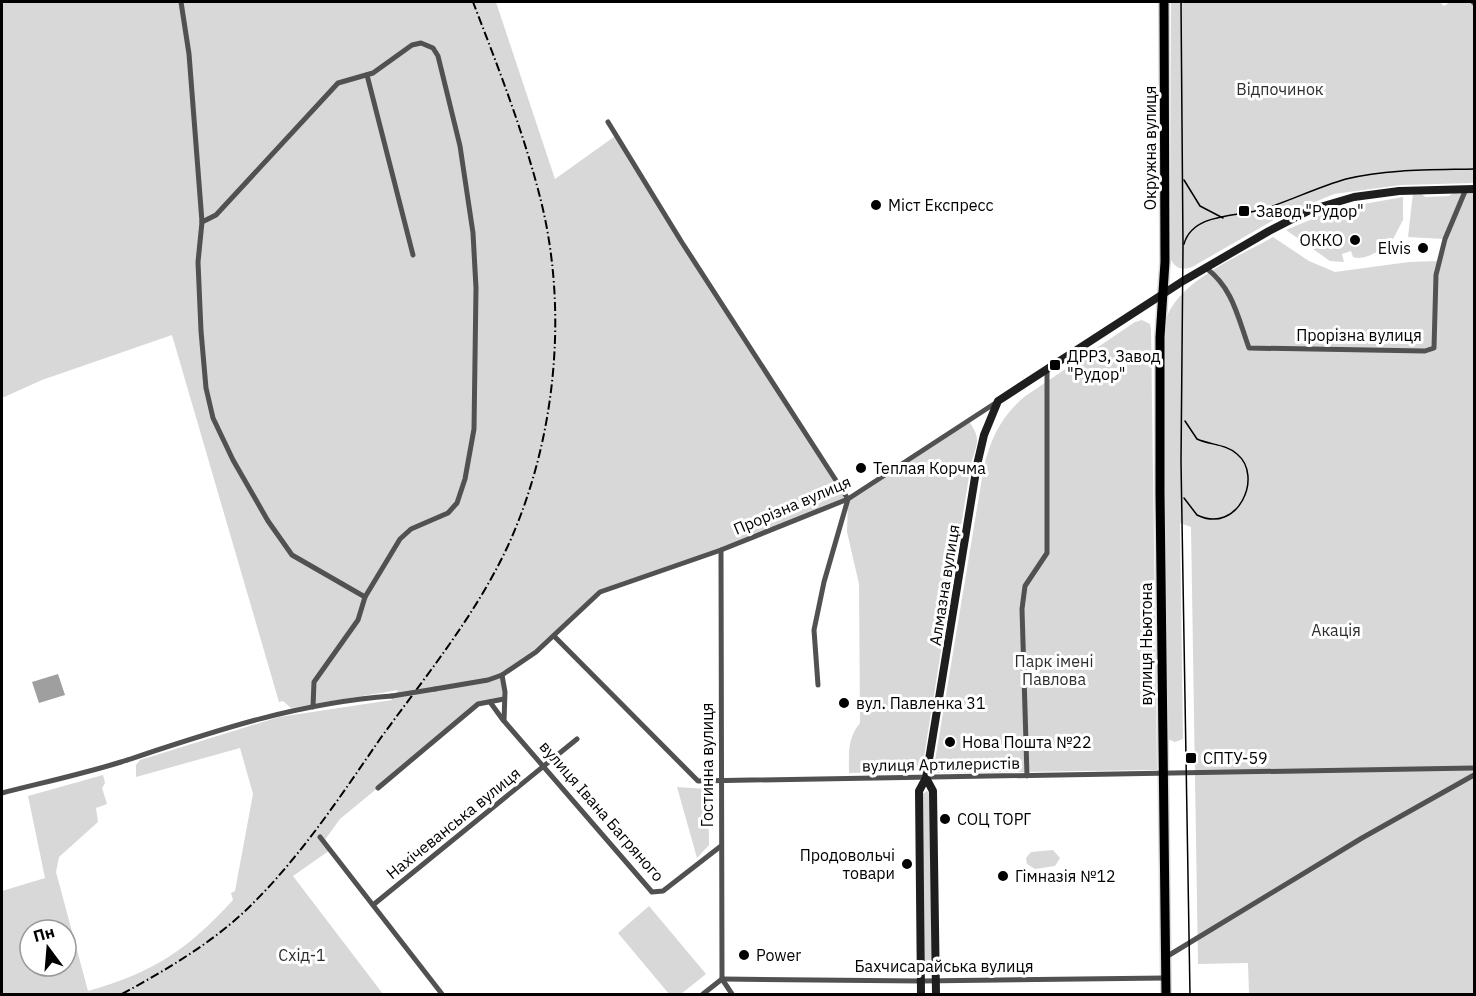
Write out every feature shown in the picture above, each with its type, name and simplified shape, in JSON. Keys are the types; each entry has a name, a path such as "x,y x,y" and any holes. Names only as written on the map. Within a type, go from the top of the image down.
{"main road":[{"name":"Окружна вулиця","path":"1163,294 1164,2"},
{"name":"вулиця Ньютона","path":"1163,294 1160,337 1166,994"}],"street":[{"path":"181,2 189,54 202,222 198,262 201,331 206,388 213,418 243,477 292,555 365,597"},
{"path":"202,222 216,215 338,83 367,75 412,45 421,43 433,48 438,56 460,146 473,233 476,288 474,429 465,479 457,503 440,518 404,534 365,597 358,620 314,682 313,707"},
{"path":"367,75 413,255"},
{"path":"608,123 681,242 848,498 824,582 814,630 818,685"},
{"name":"Прорізна вулиця","path":"2,793 120,762 279,712 435,689 488,680 501,675 536,652 600,592 721,550 848,498 1163,294 1206,268 1285,223 1323,205 1354,197 1399,191 1471,189 1445,239 1438,268 1434,348 1425,351 1249,348 1228,290 1219,278 1206,268"},
{"path":"1027,776 1022,609 1024,586 1047,553 1047,370"},
{"name":"Алмазна вулиця","path":"921,994 919,791 926,777 977,465 984,435 998,400"},
{"name":"Гостинна вулиця","path":"721,550 722,979"},
{"name":"вулиця Артилеристів","path":"554,636 698,781 1163,774 1244,769 1474,768"},
{"path":"501,675 504,722"},
{"path":"378,788 478,704 504,699"},
{"name":"вулиця Івана Багряного","path":"490,702 504,722 652,892 663,891 721,846"},
{"name":"Нахічеванська вулиця","path":"373,905 577,739"},
{"path":"1165,957 1362,838 1474,775"},
{"name":"Алмазна вулиця","path":"926,777 933,791 936,994"},
{"path":"320,837 442,994"},
{"name":"Бахчисарайська вулиця","path":"722,979 921,981 1165,978"},
{"path":"703,994 722,979 732,994"}],"green space":[{"name":"Схід-1","path":"2,2 496,2 555,179 618,134 681,241 848,498 968,420 972,426 977,441 971,464 924,757 919,769 910,772 849,773 851,741 860,723 859,584 847,532 848,499 721,550 600,592 554,636 502,675 504,699 483,701 340,819 324,841 330,850 293,876 383,994 2,994 2,891 45,878 28,796 103,775 105,783 102,788 107,804 96,808 98,822 59,857 56,872 68,918 18,918 18,978 78,978 78,954 88,991 132,976 168,957 200,933 233,900 231,893 235,891 253,794 240,748 136,777 136,765 140,760 279,717 392,700 398,690 291,708 283,701 279,702 172,335 42,380 2,398"},
{"name":"Відпочинок","path":"1171,2 1445,2 1441,3 1444,6 1450,2 1471,2 1474,5 1474,183 1401,185 1334,194 1279,217 1192,267 1182,269 1176,266 1170,258"},
{"name":"Акація","path":"1459,189 1474,189 1474,994 1249,994 1248,963 1198,964 1191,527 1180,523 1183,739 1175,742 1165,738 1164,326 1170,310 1193,284 1225,263 1273,237 1309,261 1335,272 1409,262 1439,261 1444,239 1408,237 1413,193 1420,192 1425,197 1449,196"},
{"path":"1403,197 1403,220 1393,239 1380,242 1381,249 1360,258 1353,257 1351,251 1342,254 1344,262 1330,261 1286,230 1336,209"},
{"name":"Парк імені Павлова","path":"1142,320 1150,324 1151,329 1157,770 938,773 934,767 984,466 994,437 1009,412 1024,397 1135,322"},
{"path":"677,787 708,789 709,845 697,858"},
{"path":"927,791 930,794 932,965 928,968 924,964 922,794"},
{"path":"1053,850 1060,858 1055,866 1035,869 1027,864 1026,858 1031,852"},
{"path":"649,906 706,974 681,994 669,994 618,933"}],"shaded area":[{"path":"58,674 65,695 39,703 32,682"}],"tram line":[{"path":"1181,2 1183,246 1181,462 1190,994"},
{"path":"1184,244 1189,234 1206,221 1264,209 1346,179 1394,172 1474,169"},
{"path":"1184,180 1200,206 1223,218"},
{"path":"1184,498 1197,515 1212,519 1224,517 1235,510 1242,500 1247,488 1248,476 1245,464 1237,454 1228,448 1197,439 1185,421"}],"railway":[{"path":"122,994 185,957 229,925 263,893 299,852 467,618 498,566 526,499 547,416 553,372 554,285 541,201 527,150 473,2"}],"place":[{"name":"Міст Експресс","path":"876,205"},
{"name":"Завод \"Рудор\"","path":"1244,211"},
{"name":"ОККО","path":"1355,240"},
{"name":"Elvis","path":"1423,248"},
{"name":"ДРРЗ, Завод \"Рудор\"","path":"1055,365"},
{"name":"Теплая Корчма","path":"861,468"},
{"name":"вул. Павленка 31","path":"844,703"},
{"name":"Нова Пошта №22","path":"950,742"},
{"name":"СПТУ-59","path":"1191,758"},
{"name":"СОЦ ТОРГ","path":"945,819"},
{"name":"Продовольчі товари","path":"907,864"},
{"name":"Гімназія №12","path":"1003,876"},
{"name":"Power","path":"744,955"}]}
